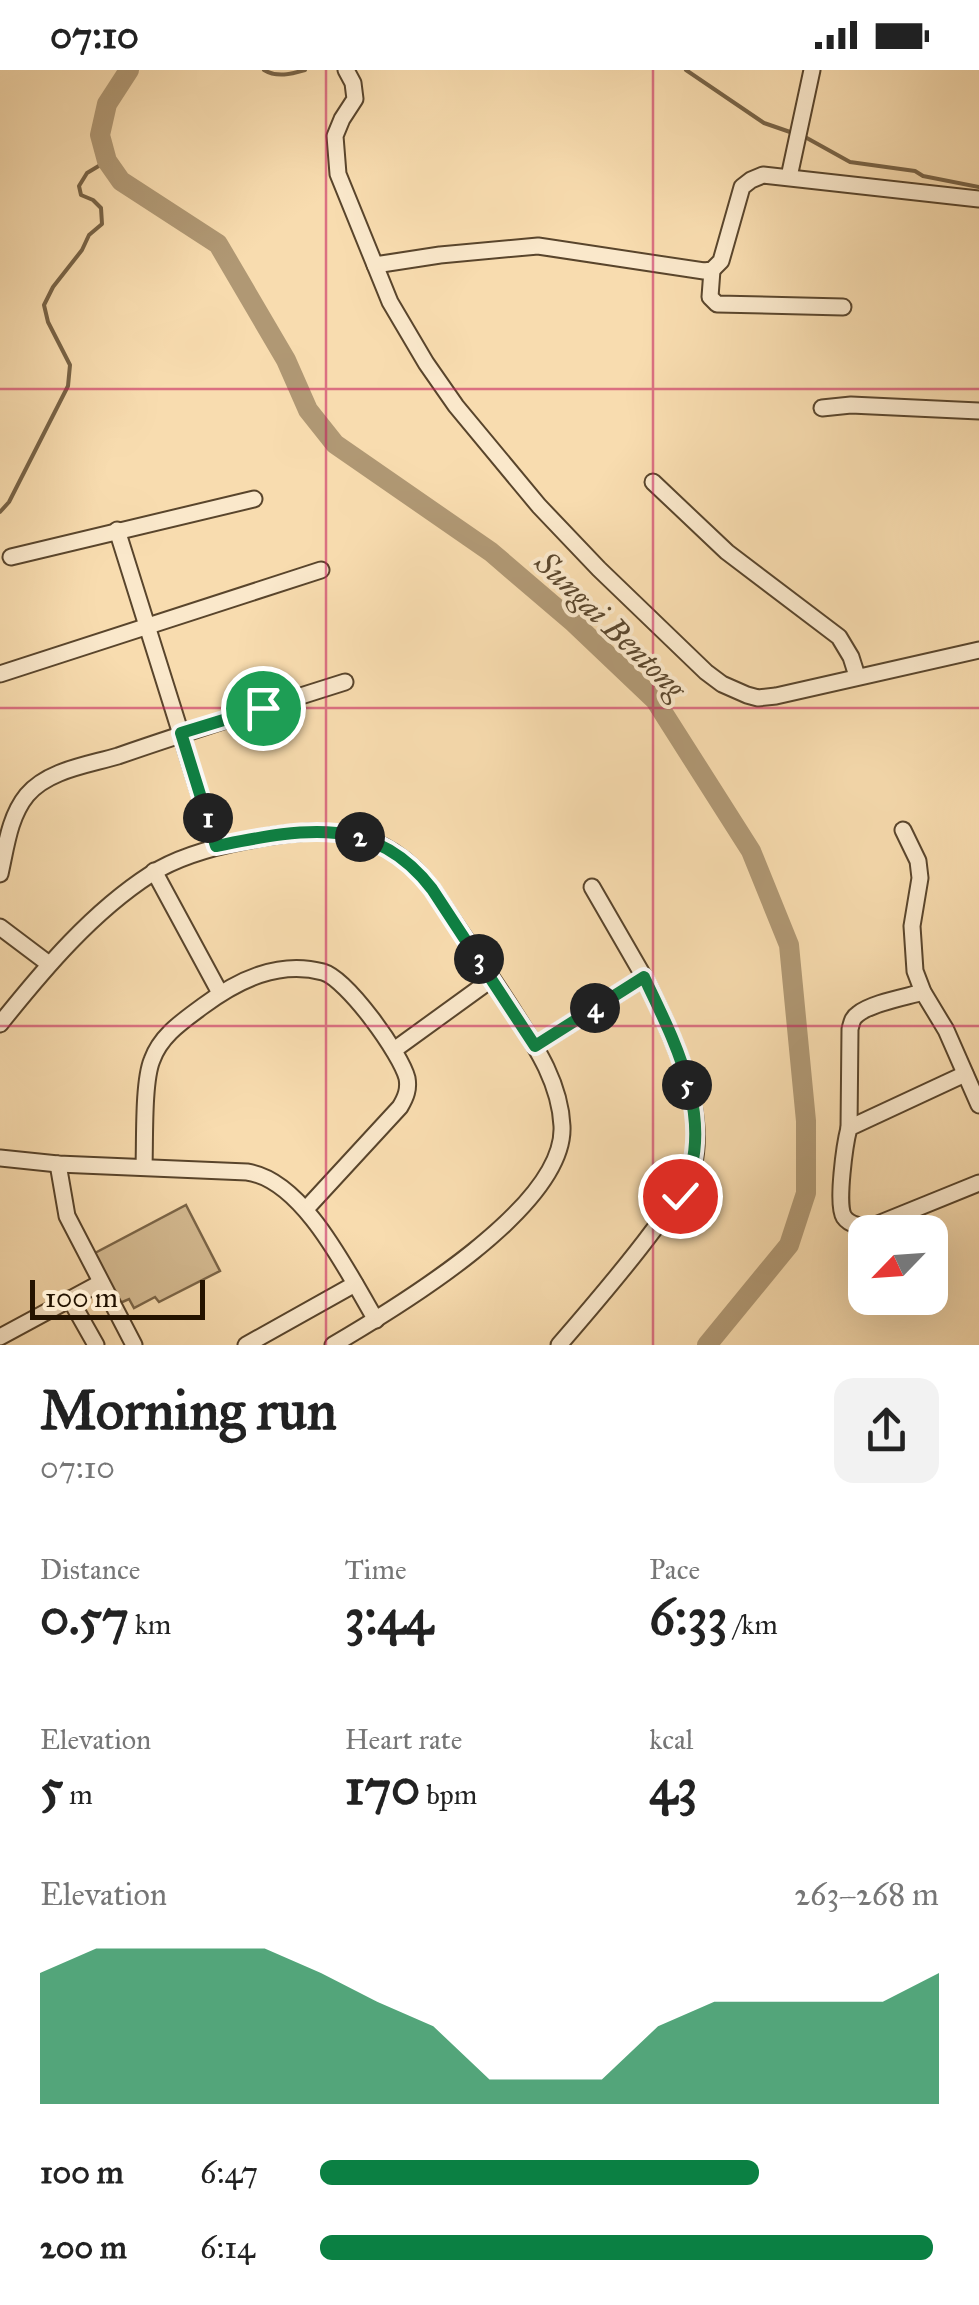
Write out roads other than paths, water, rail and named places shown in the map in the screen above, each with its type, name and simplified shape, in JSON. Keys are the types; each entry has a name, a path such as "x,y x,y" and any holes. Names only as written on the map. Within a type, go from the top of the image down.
{"street":[{"path":"346,70 354,83 355,99 335,136 338,174 399,318 456,406 539,506 706,672 722,684 758,698 979,650"},
{"path":"788,177 812,70"},
{"path":"844,308 717,304 710,297 712,270 721,260 742,187 764,175 979,199"},
{"path":"374,265 538,246 712,270"},
{"path":"822,408 851,405 979,411"},
{"path":"653,482 727,552 839,637 857,676"},
{"path":"11,557 254,499"},
{"path":"117,530 216,846"},
{"path":"0,674 322,570"},
{"path":"0,874 16,815 38,784 181,733 344,682"},
{"path":"903,830 918,862 920,878 912,926 916,970 979,1105"},
{"path":"0,1024 49,964 125,892 154,871 216,846 290,832 344,833 365,838 394,854 424,878 550,1075 562,1124 558,1154 536,1190 491,1236 432,1282 333,1345"},
{"path":"154,871 220,992"},
{"path":"559,1345 680,1196 694,1165 695,1122 679,1051 644,977 592,886"},
{"path":"0,926 49,964"},
{"path":"144,1166 149,1068 160,1044 178,1024 220,992 267,972 323,972 341,982 394,1050 408,1087 400,1106 306,1209"},
{"path":"535,1046 644,977"},
{"path":"394,1050 492,980"},
{"path":"923,992 858,1013 853,1019 849,1128 841,1200 844,1216 862,1227 874,1226 979,1182"},
{"path":"849,1128 966,1074"},
{"path":"0,1158 255,1173 306,1209 376,1320"},
{"path":"58,1164 67,1216 134,1345"},
{"path":"0,1337 100,1283"},
{"path":"246,1345 355,1284"},
{"path":"70,1299 96,1345"},
{"path":"17,1328 28,1345"}],"waterway":[{"name":"Sungai Bentong","path":"129,70 107,104 100,135 107,161 121,181 218,244 286,360 308,410 335,444 491,552 655,700 751,851 789,945 806,1121 806,1193 789,1245 707,1345"},
{"path":"264,70 279,75 305,70"},
{"path":"686,70 764,123 793,133"},
{"path":"805,137 850,162 915,171 979,187"},
{"path":"0,512 9,502 68,386 70,365 48,322 44,305 89,235 102,224 101,208 81,195 79,186 87,173 107,161"}]}
